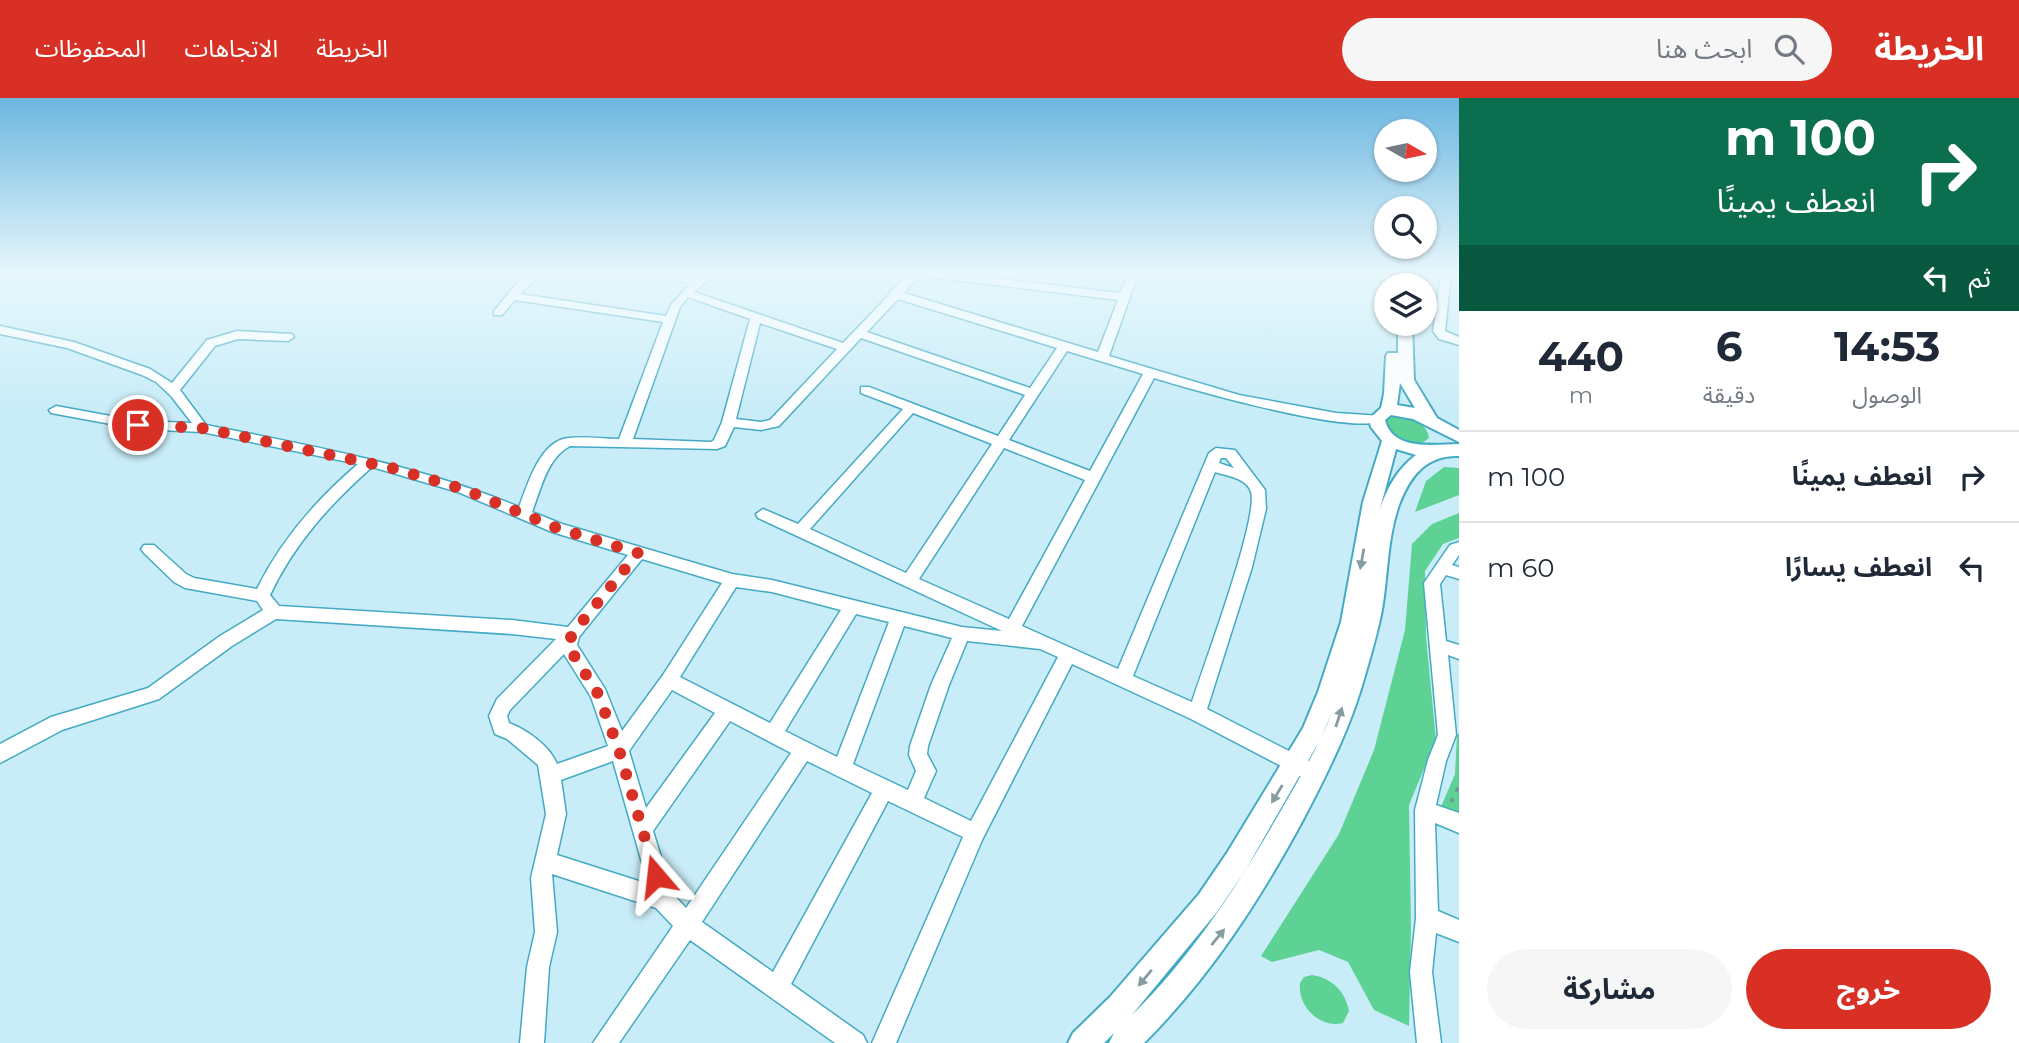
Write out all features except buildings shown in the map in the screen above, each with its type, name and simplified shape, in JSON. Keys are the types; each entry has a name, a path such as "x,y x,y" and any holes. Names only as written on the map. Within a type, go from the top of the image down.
{"main road":[{"path":"1393,336 1392,394 1383,415 1381,430 1403,446 1448,444"},
{"path":"1405,336 1406,380 1448,444"},
{"path":"1383,415 1408,412 1430,419"},
{"path":"1124,1043 1190,973 1231,920 1262,873 1305,768 1350,622 1372,502 1389,438"},
{"path":"1083,1043 1121,1007 1208,903 1305,768 1330,746 1368,627 1388,507 1421,457 1448,444"}],"street":[{"path":"625,442 670,320 657,318"},
{"path":"524,514 558,444 625,442 712,446 720,443 729,422 756,318"},
{"path":"759,318 845,348"},
{"path":"729,422 761,426 774,423 872,318"},
{"path":"973,318 1248,401 1336,417 1389,438"},
{"path":"1102,357 1116,318"},
{"path":"1441,318 1440,331 1443,336 1459,341"},
{"path":"0,330 79,348 146,372 173,391 202,428"},
{"path":"858,333 1033,394"},
{"path":"173,391 211,343 237,335 288,337"},
{"path":"909,581 1065,346"},
{"path":"1012,629 1150,373"},
{"path":"864,390 1094,478"},
{"path":"800,531 911,408"},
{"path":"56,410 138,425 202,428 370,462 463,489 557,528 732,580 772,586 962,634 1041,642"},
{"path":"1336,417 1383,415"},
{"path":"1123,679 1210,466 1216,453 1225,451 1236,457 1251,478 1258,490 1259,509 1244,567 1197,713"},
{"path":"262,596 284,556 325,500 370,462"},
{"path":"763,514 1197,713 1305,768"},
{"path":"1429,1043 1421,972 1427,918 1425,810 1437,760 1453,727 1438,645 1432,583 1450,570 1459,548"},
{"path":"149,549 180,578 191,584 262,596 274,612"},
{"path":"531,1043 538,967 546,932 541,878 556,814 551,775 546,760 514,733 502,728 498,716 503,705 572,634 638,553"},
{"path":"551,775 619,750 732,580"},
{"path":"773,734 851,607"},
{"path":"0,754 57,723 153,694 226,641 274,612 512,627 572,634"},
{"path":"842,768 899,618"},
{"path":"572,634 568,646 598,694 619,750 663,899 687,925 855,1043"},
{"path":"912,803 926,771 918,755 919,746 940,685 962,634"},
{"path":"1438,645 1459,652"},
{"path":"884,1043 975,833 1068,654"},
{"path":"668,680 975,833"},
{"path":"642,830 727,711"},
{"path":"605,1043 804,750"},
{"path":"778,989 884,789"},
{"path":"1425,810 1459,823"},
{"path":"544,861 663,899"},
{"path":"1427,918 1459,931"}],"green space":[{"path":"1392,415 1420,424 1429,438 1415,444 1401,440 1379,419"},
{"path":"1444,467 1459,468 1459,495 1415,512 1426,481"},
{"path":"1459,513 1459,538 1443,544 1425,571 1426,637 1436,740 1409,805 1409,1026 1374,1010 1348,962 1319,950 1272,962 1261,956 1339,834 1374,750 1405,630 1412,544 1432,524"},
{"path":"1457,734 1459,816 1440,809 1455,774"},
{"path":"1312,975 1326,979 1341,992 1349,1011 1343,1023 1326,1023 1306,1007 1300,992 1300,983 1304,977"}],"route":[{"path":"138,425 202,428 370,462 463,489 557,528 638,553 572,634 568,646 598,694 619,750 656,876"}]}
